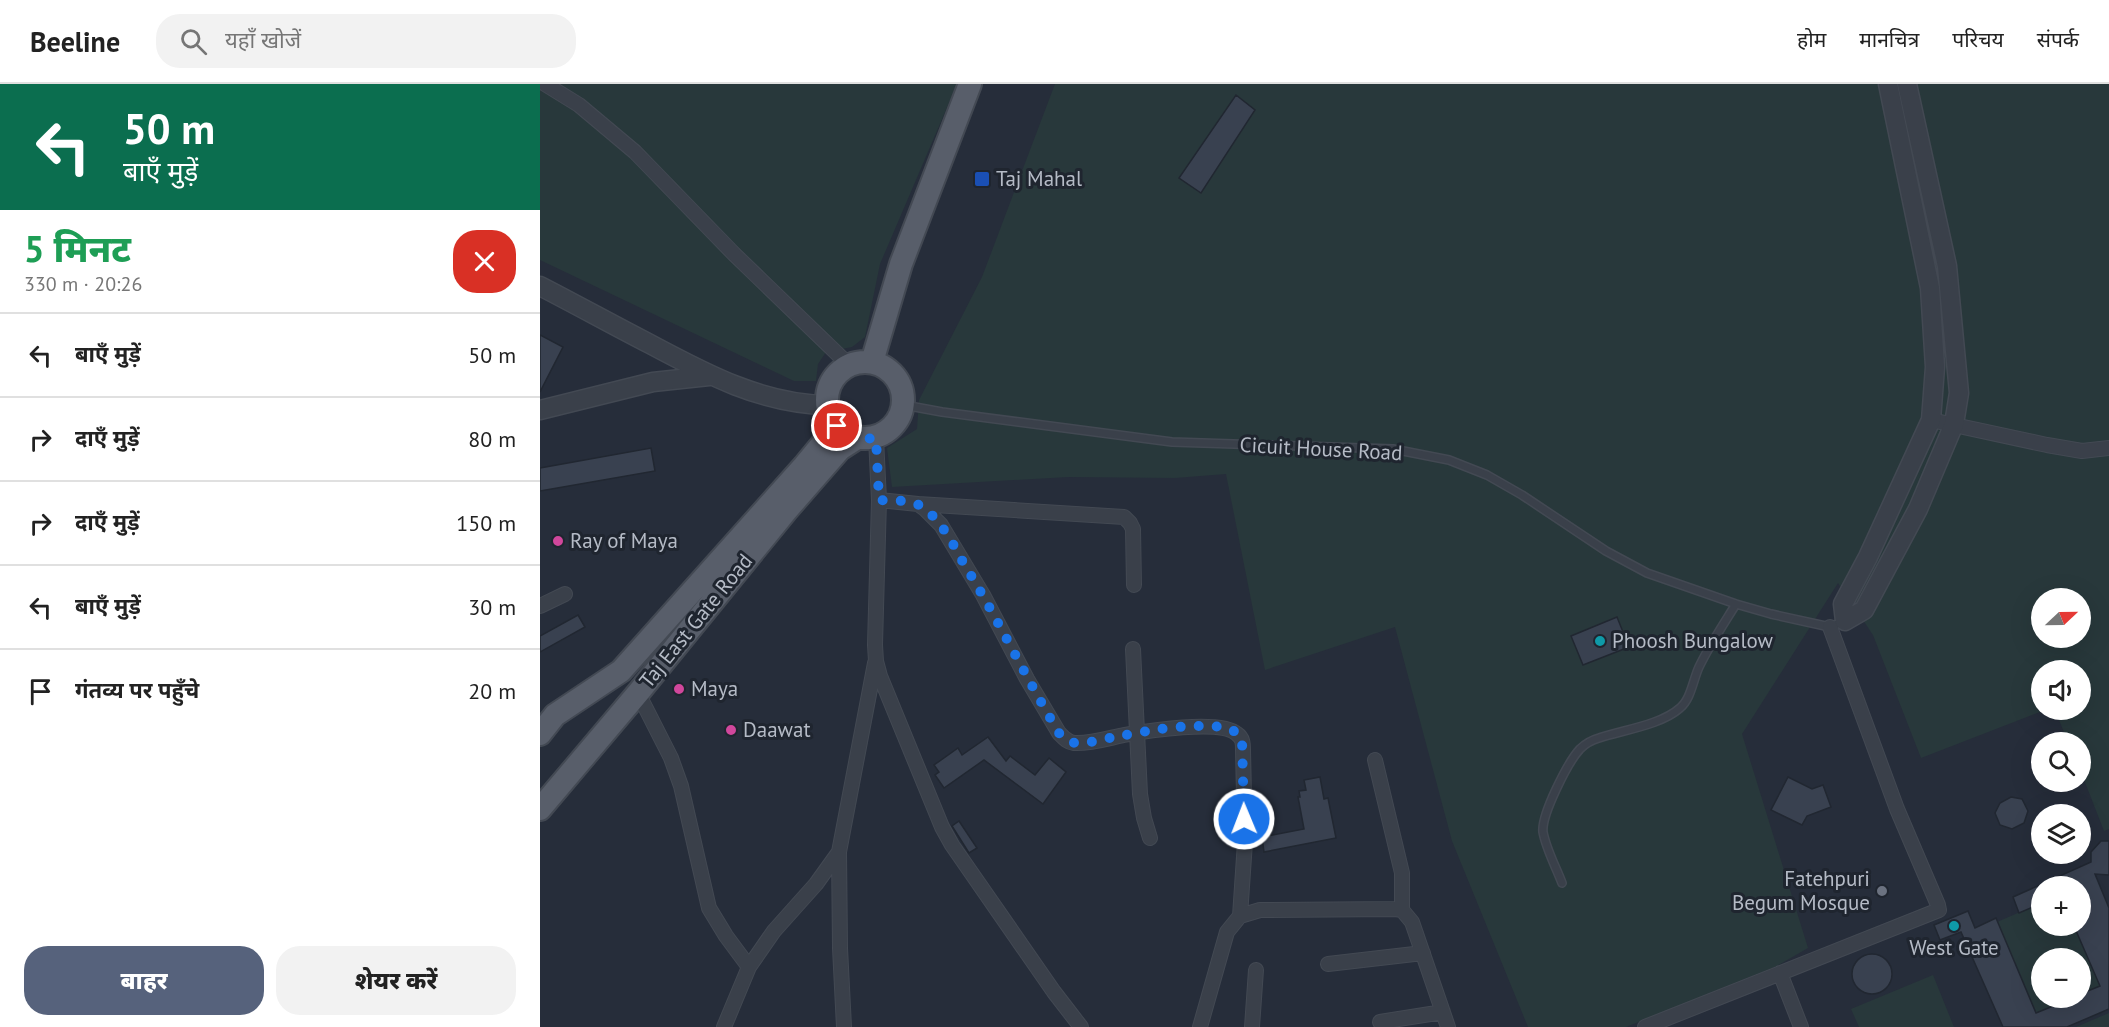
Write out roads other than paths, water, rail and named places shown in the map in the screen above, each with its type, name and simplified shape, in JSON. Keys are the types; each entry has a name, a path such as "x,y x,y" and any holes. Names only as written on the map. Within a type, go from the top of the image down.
{"main road":[{"path":"872,362 901,264 970,84"},
{"path":"872,362 893,373 900,382 904,405 902,414 891,429 866,438 846,434 830,416 827,395 834,377 849,365 872,362"},
{"path":"540,734 555,716 621,671 837,426"},
{"name":"Taj East Gate Road","path":"540,809 840,449 866,438"}],"street":[{"path":"544,84 579,105 635,152 742,262 849,365"},
{"path":"1645,1027 1936,911 1939,907 1897,809 1837,624 1843,604 1868,557 1931,420 1935,367 1930,288 1888,84"},
{"path":"1837,624 1864,610 1929,486 1954,424 1959,393 1947,266 1907,84"},
{"path":"540,286 710,376 761,396 808,405 827,405"},
{"path":"540,410 668,379 710,376"},
{"path":"1931,420 2082,451 2109,448"},
{"path":"844,1027 839,852 876,661 875,588 879,500 866,438"},
{"path":"879,500 1124,517 1133,529 1134,585"},
{"path":"918,504 941,525 983,595 1027,679 1065,740 1074,743 1087,742 1164,729 1220,728 1228,728 1242,739 1245,842 1240,916"},
{"path":"540,606 565,594"},
{"path":"1133,649 1140,794 1150,838"},
{"path":"876,661 885,690 942,827 952,845 1081,1027"},
{"path":"638,693 671,758 681,786 709,908 749,967"},
{"path":"1375,760 1402,873 1402,910 1412,922 1448,1027"},
{"path":"724,1027 749,967 774,931 816,884 839,852"},
{"path":"1200,1027 1227,932 1240,916 1260,910 1402,910"},
{"path":"1328,964 1423,953"},
{"path":"1252,1027 1256,970"},
{"path":"1780,973 1801,1027"},
{"path":"1380,1022 1443,1012"}],"lane":[{"name":"Cicuit House Road","path":"904,405 1172,442 1393,449 1449,460 1488,475 1606,551 1647,573 1772,614 1837,624"},
{"path":"1562,883 1545,840 1544,820 1553,795 1577,753 1598,738 1655,722 1682,707 1707,652 1736,604"}],"place":[{"name":"Taj Mahal","path":"982,179"},
{"name":"Ray of Maya","path":"558,541"},
{"name":"Phoosh Bungalow","path":"1600,641"},
{"name":"Maya","path":"679,689"},
{"name":"Daawat","path":"731,730"},
{"name":"Fatehpuri Begum Mosque","path":"1882,891"},
{"name":"West Gate","path":"1954,926"}]}
